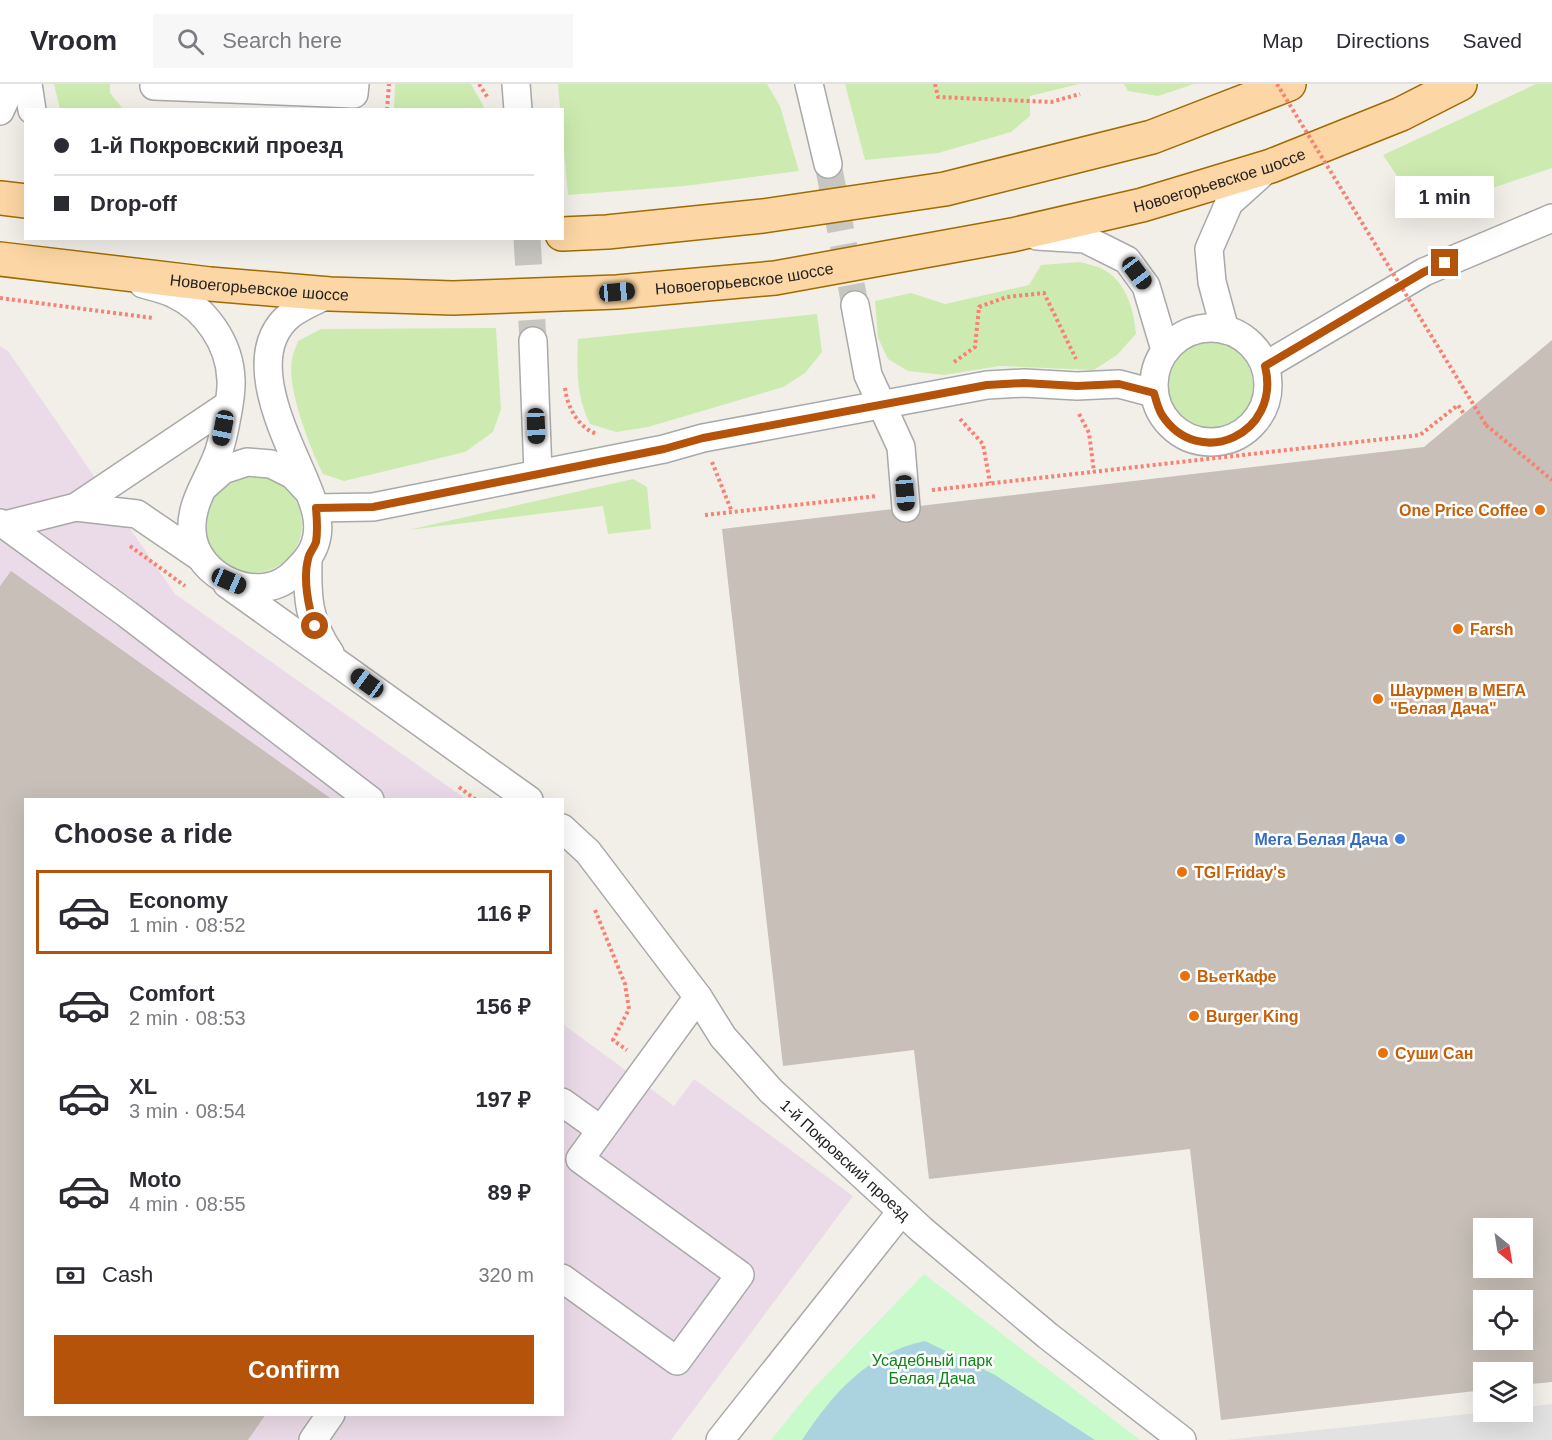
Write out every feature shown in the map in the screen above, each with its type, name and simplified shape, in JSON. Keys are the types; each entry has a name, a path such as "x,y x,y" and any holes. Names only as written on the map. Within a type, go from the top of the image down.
{"main road":[{"path":"564,234 607,232 763,216 945,189 1152,137 1289,84"},
{"name":"Новоегорьевское шоссе","path":"0,259 210,285 330,294 453,298 639,290 775,278 1012,235 1142,204 1270,166 1401,114 1460,84"},
{"path":"0,198 24,201"}],"street":[{"path":"0,111 5,100 6,84"},
{"path":"28,84 32,108"},
{"path":"154,84 154,86 354,93 355,84"},
{"path":"516,84 518,108"},
{"path":"809,84 828,164"},
{"path":"1226,330 1212,282 1209,249 1229,203 1270,166"},
{"path":"1265,366 1424,272 1552,218"},
{"path":"1012,235 1085,238 1127,260 1146,286 1165,350"},
{"path":"105,273 174,294 194,306 213,325 226,351 231,380 228,405 219,450 194,508 192,533 209,567 240,586 266,587 290,577 308,559 315,543 318,525 313,501 276,412 269,379 268,354 275,333 289,316 330,294"},
{"path":"855,305 868,375 901,447 905,500"},
{"path":"1206,328 1226,330 1245,339 1261,357 1268,378 1266,401 1257,419 1240,435 1218,443 1196,441 1177,432 1161,415 1154,393 1155,371 1165,350 1182,336 1206,328"},
{"path":"533,341 538,473"},
{"path":"205,486 224,470 247,462 271,464 293,475 313,501 373,507 882,404 987,385 1119,384 1154,393"},
{"path":"76,507 228,405"},
{"path":"3,524 76,507 137,514 526,798"},
{"path":"3,524 127,614 367,798"},
{"path":"308,559 307,594 310,614 319,637 334,659"},
{"name":"1-й Покровский проезд","path":"564,830 588,852 698,997 723,1037 771,1091 901,1212 1048,1336 1182,1440"},
{"path":"564,1279 677,1361 740,1275 580,1160 698,997"},
{"path":"564,1103 601,1131"},
{"path":"720,1440 901,1212"},
{"path":"312,1440 330,1416"}],"path":[{"path":"387,108 389,84"},
{"path":"935,84 938,97 1051,102 1080,94"},
{"path":"1277,84 1486,425 1552,480"},
{"path":"0,298 154,318"},
{"path":"705,515 905,500 1420,435 1458,405 1464,414"}],"shaded area":[{"path":"0,346 8,351 175,594 465,798 24,798 24,1416 564,1416 564,1025 674,1106 694,1079 853,1196 671,1440 0,1440"},
{"path":"1552,1404 1552,1440 1226,1440 1473,1413 1473,1422 1533,1422 1533,1406"}],"green space":[{"path":"54,84 110,84 110,93 122,108 60,108"},
{"path":"395,84 471,84 484,108 394,108"},
{"path":"558,84 767,84 780,106 799,171 685,186 568,195 564,151 564,108 560,108"},
{"path":"845,84 1079,84 1030,96 1030,116 1011,132 938,153 865,160"},
{"path":"1124,84 1194,84 1158,96 1128,91"},
{"path":"1536,84 1552,84 1552,168 1421,212 1383,155"},
{"path":"1079,262 1103,269 1113,276 1128,299 1135,325 1136,334 1117,355 1094,370 1000,366 944,375 908,371 888,359 878,338 875,301 911,293 945,304 1029,285 1041,265"},
{"path":"817,314 822,352 805,373 783,387 648,427 616,432 590,424 585,414 578,372 578,339"},
{"path":"496,328 501,409 493,432 465,452 344,481 323,474 306,434 292,385 292,359 298,341 321,329"},
{"path":"1200,341 1218,341 1234,348 1246,360 1253,376 1253,394 1246,410 1234,422 1218,429 1200,429 1184,422 1172,410 1165,394 1165,376 1172,360 1184,348"},
{"path":"253,475 272,479 287,490 298,505 302,524 298,543 287,558 272,569 253,573 234,569 219,558 208,543 204,524 208,505 219,490 234,479"},
{"path":"633,479 647,487 651,529 608,534 603,506 408,530"},
{"name":"Усадебный парк Белая Дача","path":"924,1274 1140,1440 771,1440 809,1393"}],"water":[{"path":"925,1341 995,1375 1095,1440 802,1440 839,1391 854,1377 886,1355"}],"building":[{"path":"1552,340 1552,1382 1533,1384 1533,1362 1473,1362 1473,1391 1221,1420 1190,1149 929,1179 914,1050 783,1066 722,529 1424,447"},
{"path":"11,571 330,798 24,798 24,1416 265,1416 248,1440 0,1440 0,586"}],"tunnel":[{"path":"828,164 855,305"},
{"path":"527,240 533,341"}],"place":[{"name":"One Price Coffee","path":"1540,510"},
{"name":"Farsh","path":"1458,629"},
{"name":"Шаурмен в МЕГА \"Белая Дача\"","path":"1378,699"},
{"name":"Мега Белая Дача","path":"1400,839"},
{"name":"TGI Friday's","path":"1182,872"},
{"name":"ВьетКафе","path":"1185,976"},
{"name":"Burger King","path":"1194,1016"},
{"name":"Суши Сан","path":"1383,1053"}],"route":[{"path":"315,626 310,614 307,594 308,559 315,543 318,525 316,508 373,507 664,449 703,438 987,385 1024,383 1095,386 1119,384 1154,393 1161,415 1177,432 1196,441 1218,443 1240,435 1257,419 1266,401 1268,378 1265,366 1424,272 1445,263"}]}
